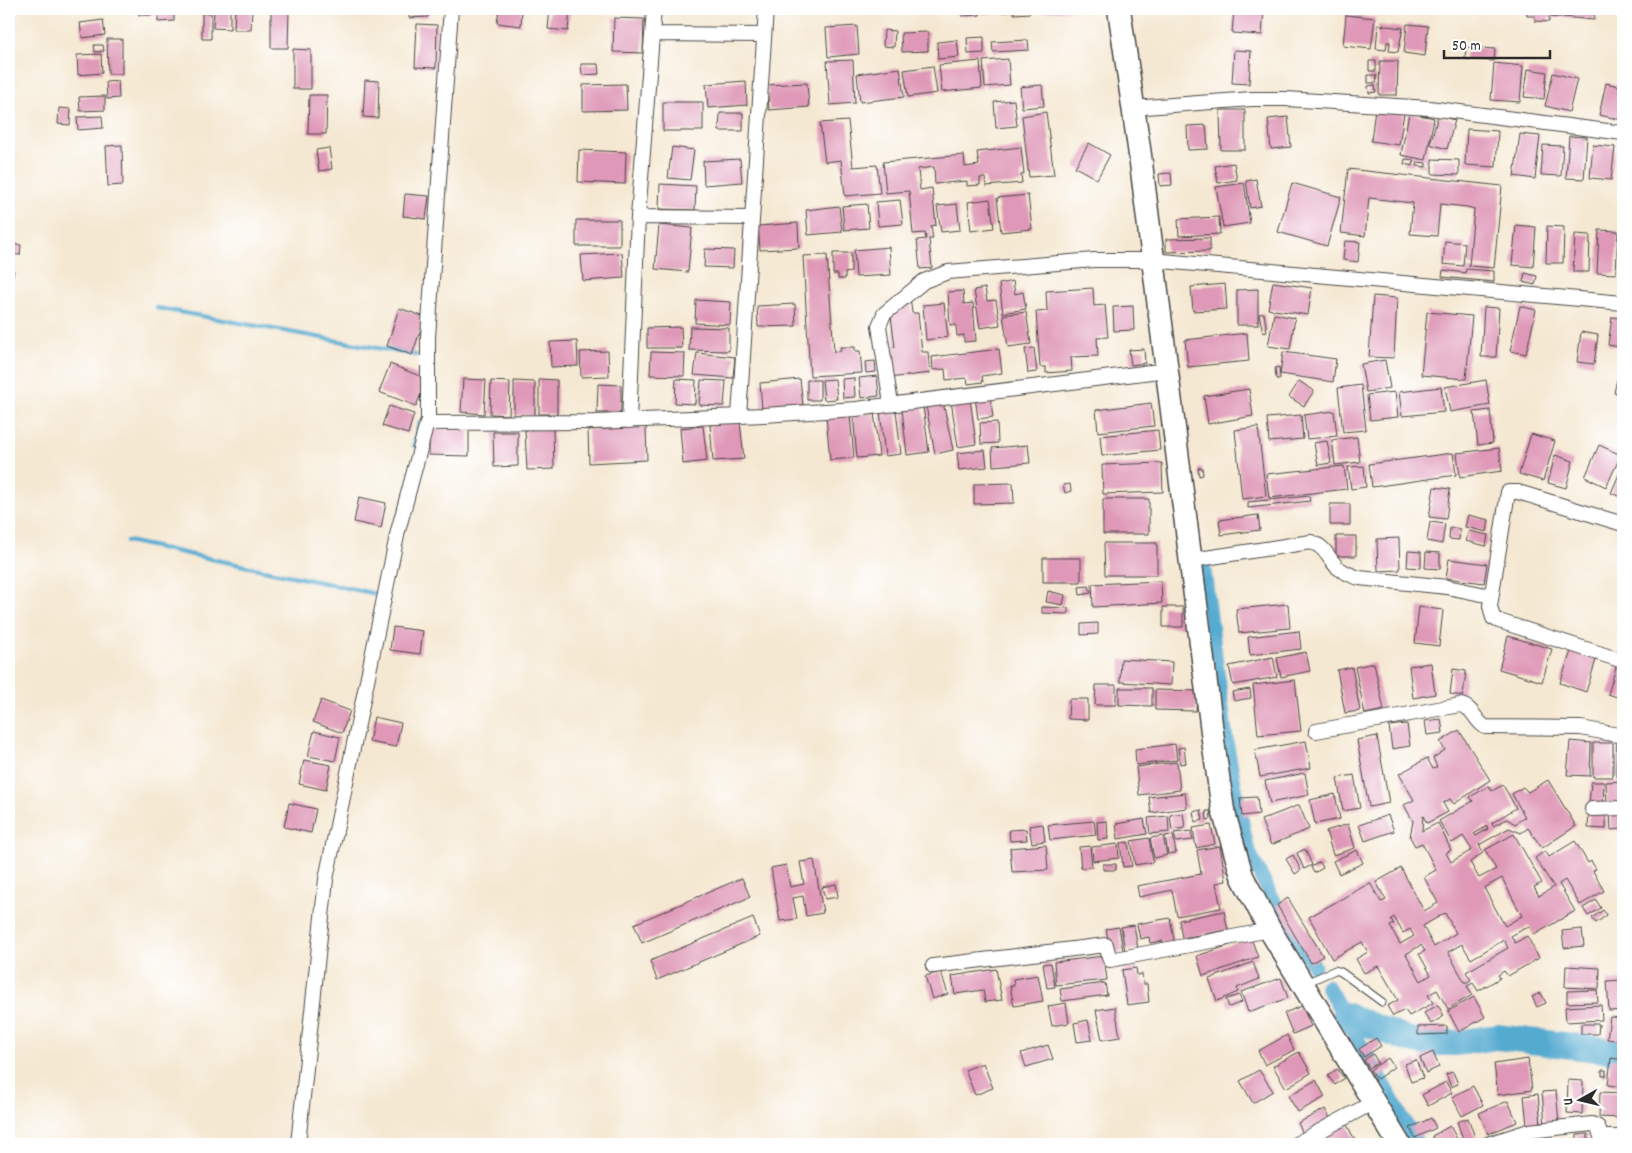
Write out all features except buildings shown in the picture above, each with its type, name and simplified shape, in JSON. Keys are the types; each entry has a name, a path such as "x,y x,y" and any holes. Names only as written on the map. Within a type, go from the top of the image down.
{"main road":[{"path":"1119,9 1140,155 1223,810 1242,876 1270,930 1399,1144"}],"street":[{"path":"298,1144 326,879 398,531 428,423 428,337 451,9"},
{"path":"629,421 638,217 654,9"},
{"path":"739,416 766,9"},
{"path":"653,34 764,35"},
{"path":"1132,108 1252,99 1286,99 1428,108 1623,133"},
{"path":"638,217 751,218"},
{"path":"891,404 879,326 880,320 884,314 924,281 938,274 970,269 1094,260 1152,260 1623,303"},
{"path":"428,423 489,424 629,421 739,416 891,404 1167,370"},
{"path":"1623,524 1518,492 1508,492 1490,606 1492,618 1623,661"},
{"path":"1192,560 1311,542 1326,552 1336,566 1346,573 1360,578 1430,584 1491,596"},
{"path":"1316,731 1460,705 1470,709 1480,724 1485,727 1581,728 1623,736"},
{"path":"1592,809 1623,808"},
{"path":"933,966 1106,946 1110,960 1270,930"},
{"path":"1296,1144 1374,1102"},
{"path":"1488,1144 1529,1132 1592,1124 1598,1127 1601,1137 1623,1138"}],"lane":[{"path":"1303,985 1335,970 1341,972 1382,1002"}],"waterway":[{"path":"157,308 416,355"},
{"path":"414,446 419,423"},
{"path":"127,541 381,595"},
{"path":"1204,570 1227,747 1247,848 1273,901 1314,966"},
{"path":"1327,986 1417,1144"},
{"path":"1345,1015 1406,1039 1426,1043 1457,1043 1497,1037 1623,1052"}]}
